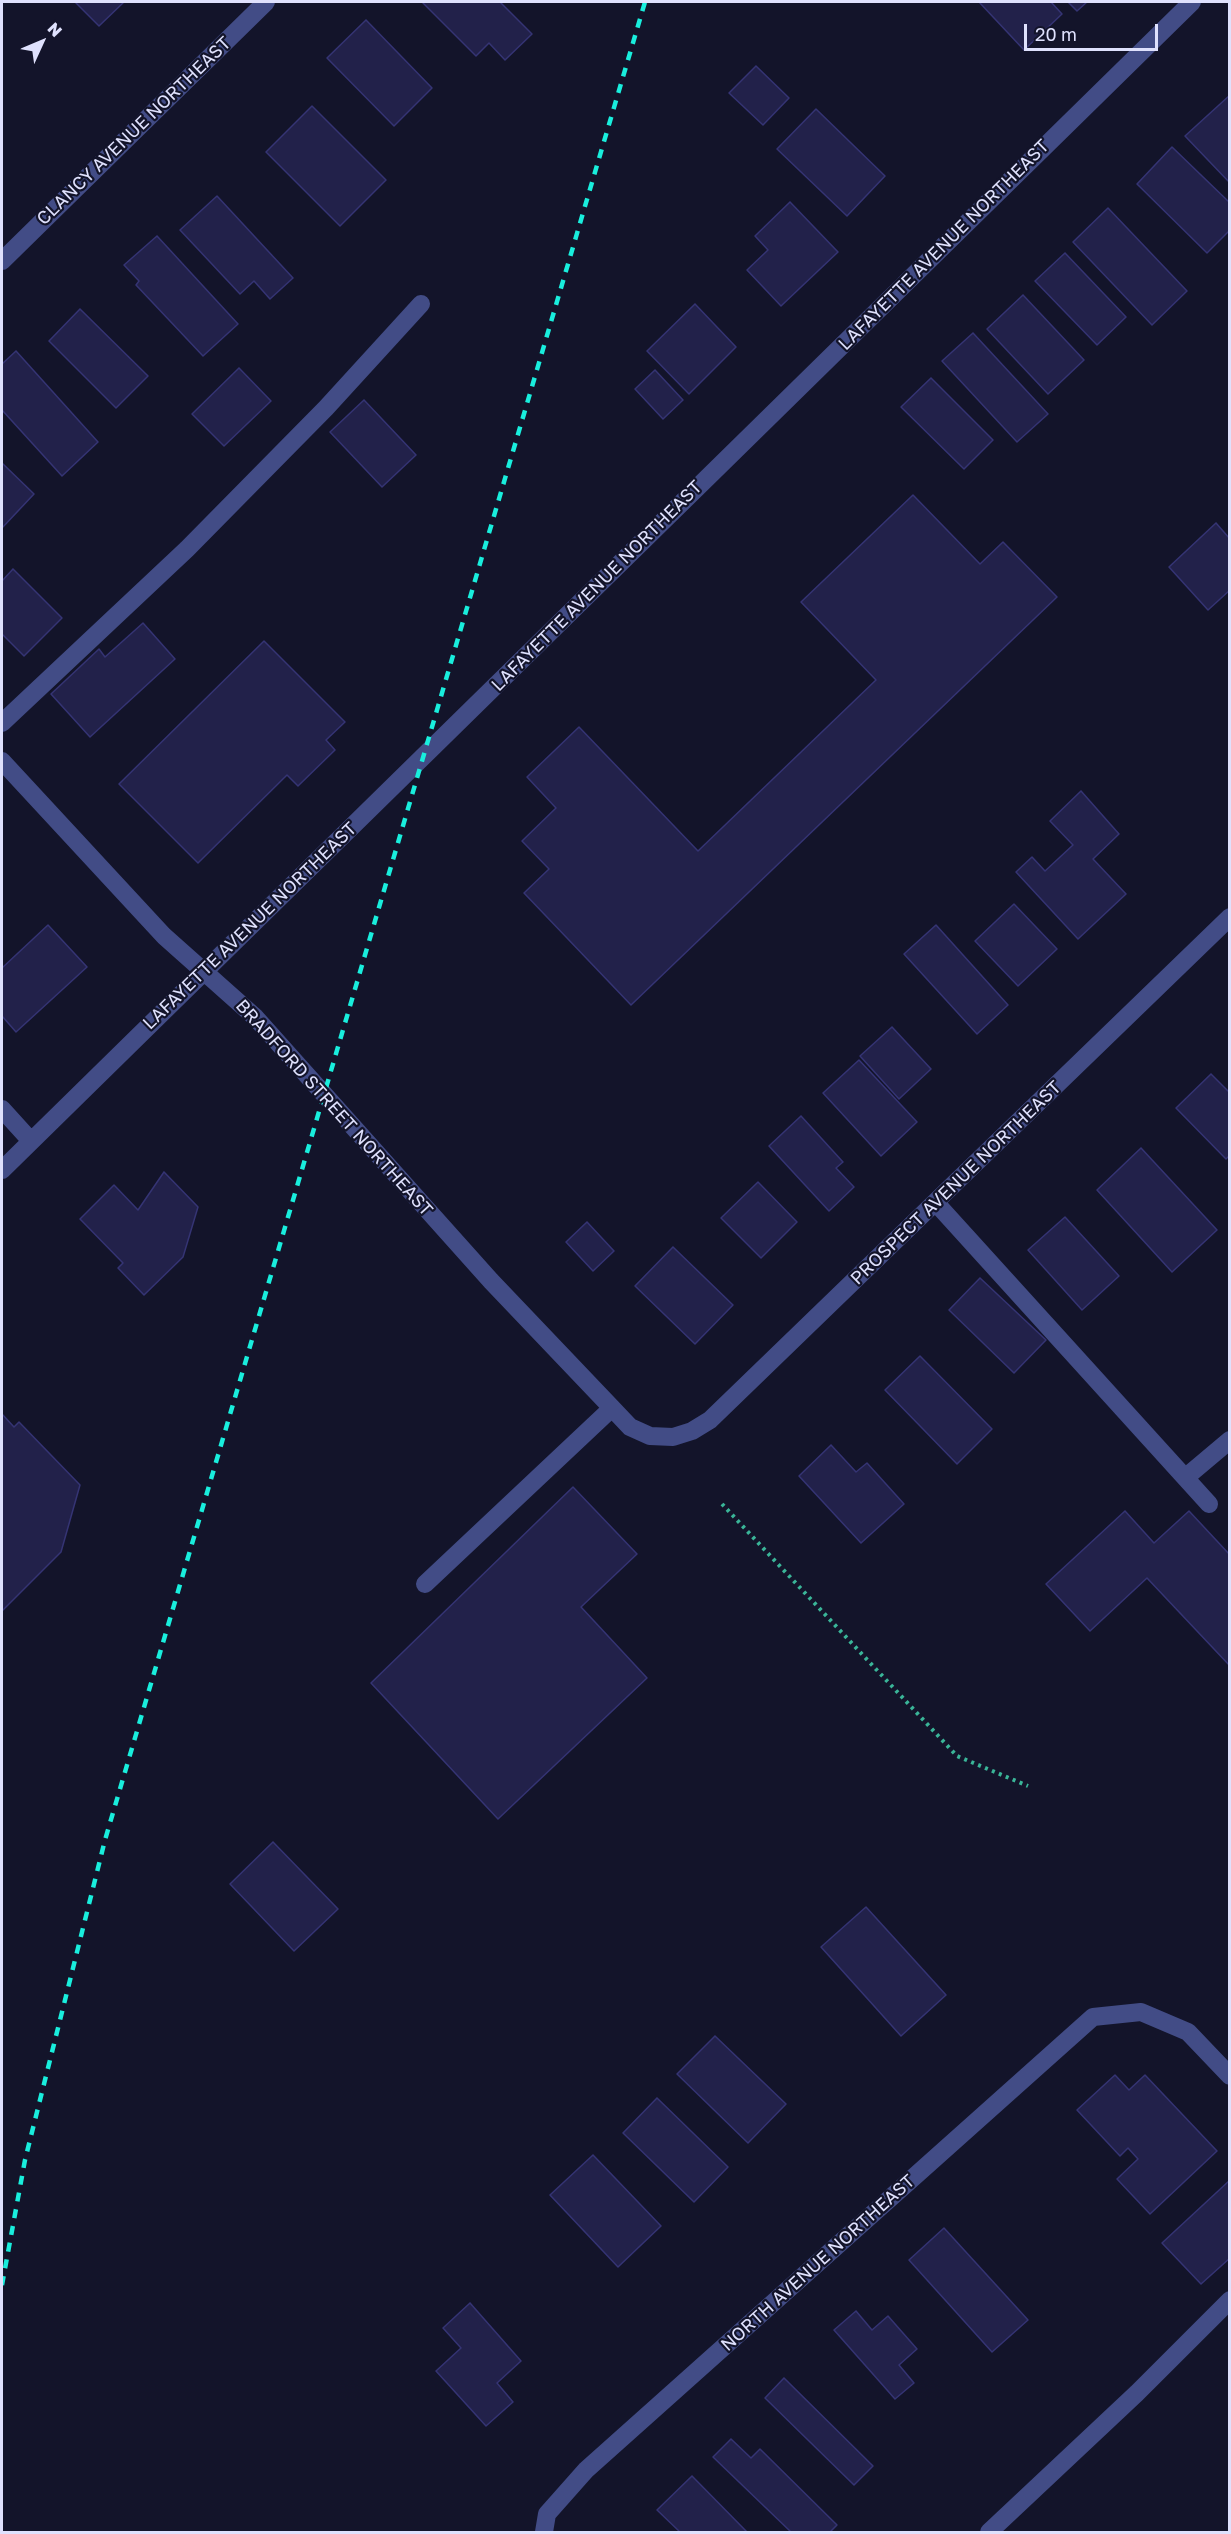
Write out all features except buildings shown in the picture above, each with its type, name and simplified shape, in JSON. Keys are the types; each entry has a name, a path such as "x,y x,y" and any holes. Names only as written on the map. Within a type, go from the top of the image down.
{"street":[{"name":"CLANCY AVENUE NORTHEAST","path":"2,261 266,2"},
{"name":"LAFAYETTE AVENUE NORTHEAST","path":"2,1170 1192,2"},
{"path":"2,723 186,549 326,408 421,304"},
{"name":"BRADFORD STREET NORTHEAST","path":"2,761 164,936 255,1017 491,1281 630,1427 650,1436 673,1437"},
{"name":"PROSPECT AVENUE NORTHEAST","path":"673,1437 692,1431 710,1420 1230,917"},
{"path":"2,1109 31,1141"},
{"path":"936,1203 1209,1504"},
{"path":"426,1584 612,1408"},
{"path":"1186,1477 1230,1440"},
{"name":"NORTH AVENUE NORTHEAST","path":"544,2532 547,2514 586,2470 1093,2017 1141,2012 1188,2032 1230,2076"},
{"path":"989,2532 1137,2393 1230,2300"}],"path":[{"path":"722,1504 957,1756 1028,1786"}],"railway":[{"path":"2,2285 25,2160 105,1840 645,2"}]}
